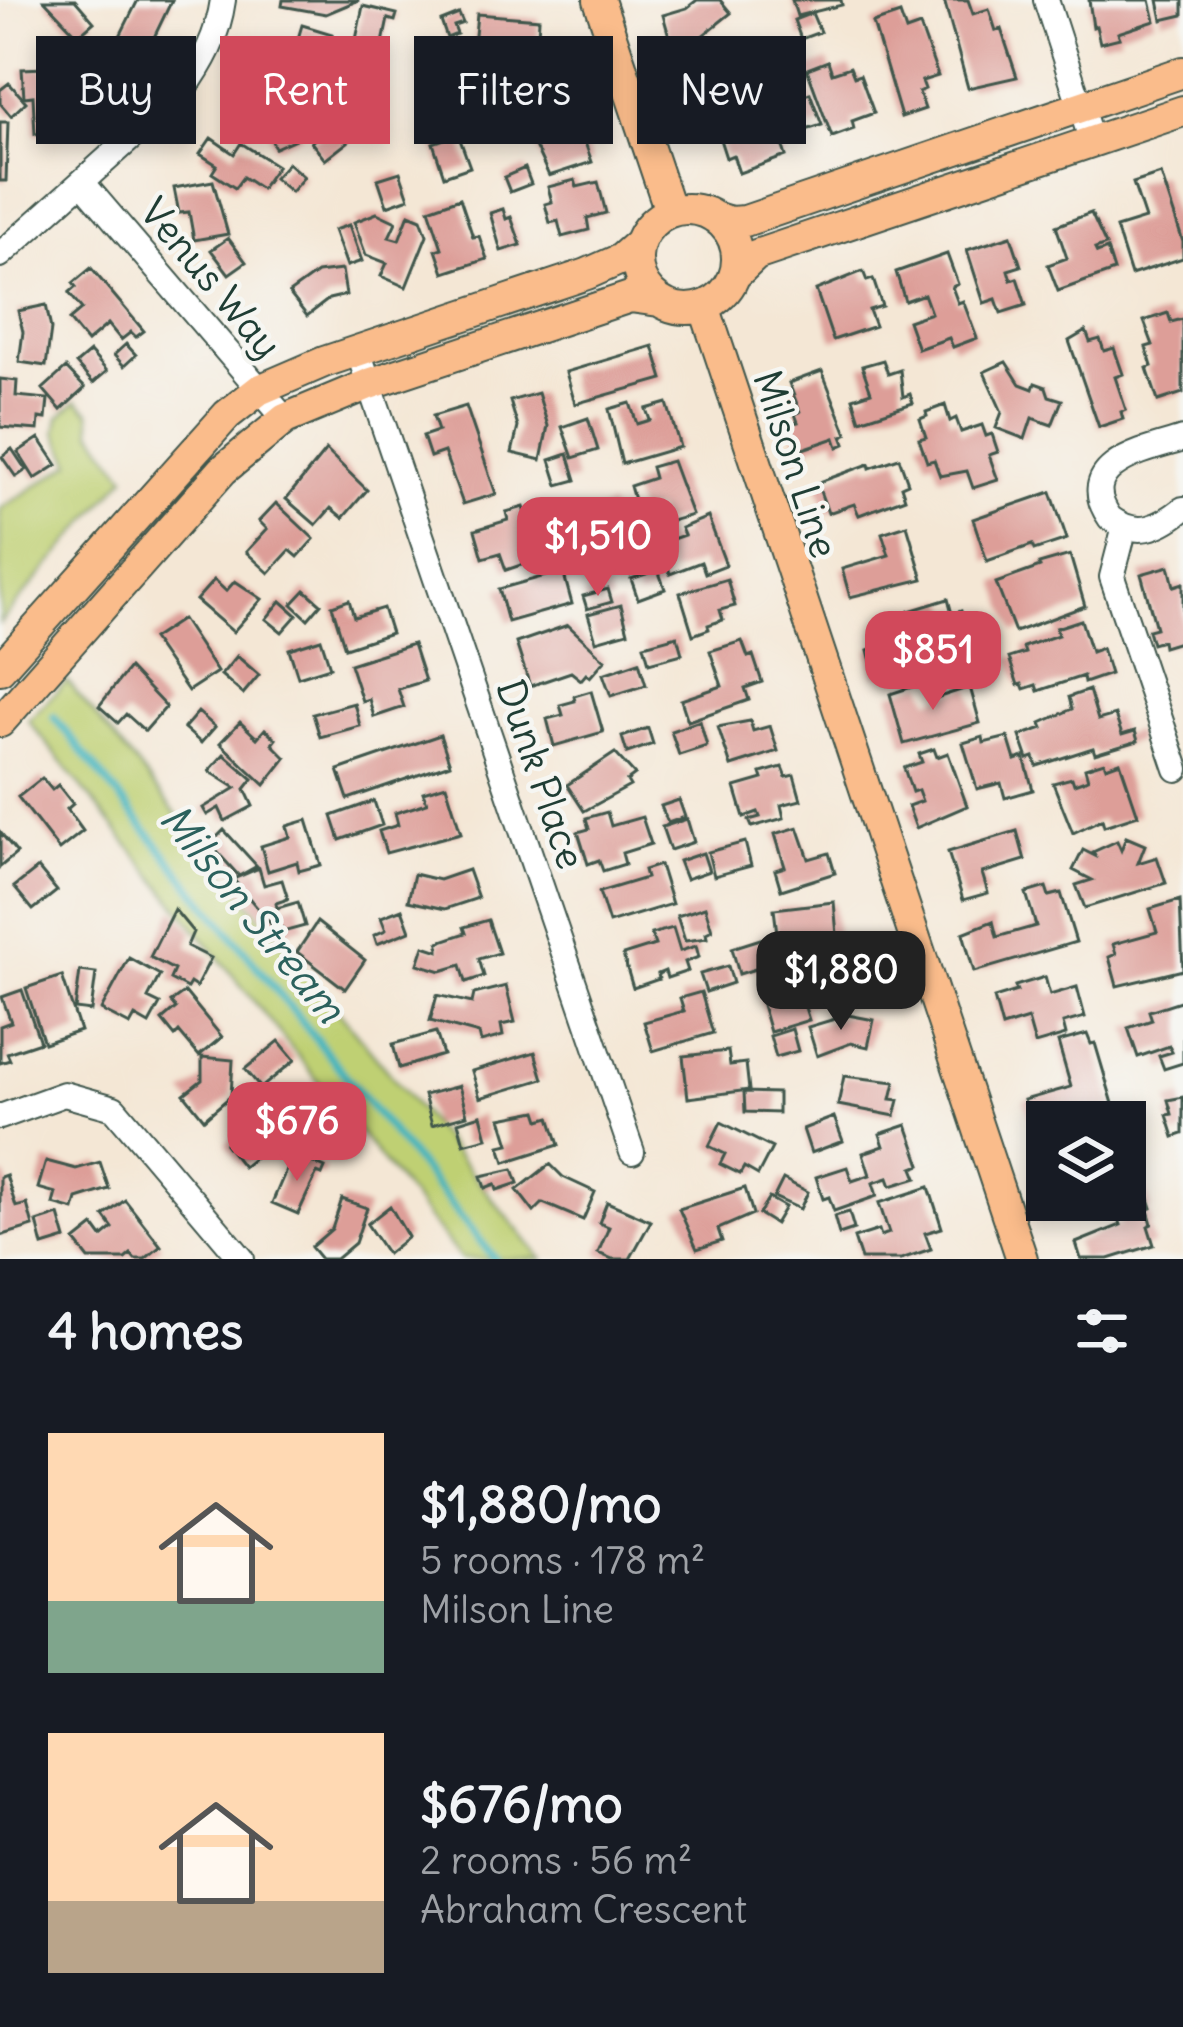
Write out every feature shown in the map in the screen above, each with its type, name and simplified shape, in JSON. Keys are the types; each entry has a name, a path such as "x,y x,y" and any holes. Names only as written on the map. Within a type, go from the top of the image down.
{"main road":[{"path":"599,0 670,212"},
{"path":"659,301 641,281 636,256 646,229 670,212 685,208 730,222 745,221 1183,72"},
{"path":"734,276 756,255 1183,111"},
{"path":"0,722 223,470 285,419 369,384 630,297 688,309 704,306 728,289 734,276 736,249 727,226 714,217"},
{"path":"0,669 227,415 259,390 358,351 587,274 621,259 639,242"},
{"name":"Milson Line","path":"704,306 1022,1259"}],"street":[{"path":"0,255 182,92 202,65 220,25 224,0"},
{"path":"1046,0 1093,142"},
{"name":"Venus Way","path":"82,182 285,419"},
{"name":"Dunk Place","path":"358,351 632,1152"},
{"path":"1183,439 1124,457 1109,468 1101,504 1110,518 1125,527 1154,528 1183,509"},
{"path":"1125,527 1112,577 1177,769"},
{"path":"0,1117 64,1094 114,1108 242,1259"}],"green space":[{"path":"77,401 90,412 92,431 126,476 0,623 0,509 72,463 56,432 59,417"},
{"path":"67,681 542,1259 461,1259 28,720"}],"building":[{"path":"44,0 75,0 94,22 78,36"},
{"path":"138,0 172,0 155,36 120,36"},
{"path":"283,0 359,0 326,14 282,6"},
{"path":"697,0 720,0 731,13 702,36 669,36 663,15"},
{"path":"792,0 841,0 842,5 797,16"},
{"path":"944,0 968,0 973,14 989,9 1017,77 968,88"},
{"path":"1089,0 1150,0 1155,21 1100,43"},
{"path":"1158,0 1183,0 1183,15 1162,20"},
{"path":"363,6 397,14 395,21 388,19 384,36 357,36"},
{"path":"812,13 820,32 800,36 794,20"},
{"path":"459,14 463,23 454,26 457,34 446,36 441,21"},
{"path":"477,14 539,19 538,36 475,36"},
{"path":"900,14 906,31 920,26 938,76 922,81 925,89 919,92 925,109 901,117 873,23"},
{"path":"302,25 332,34 331,36 299,36"},
{"path":"828,61 832,73 850,67 854,77 860,75 874,113 852,121 854,129 832,137 807,69"},
{"path":"36,68 36,134 33,96 24,97 22,69"},
{"path":"9,83 26,102 11,116 0,103 0,90"},
{"path":"810,93 822,125 806,130 806,94"},
{"path":"0,122 8,122 6,181 0,181"},
{"path":"211,138 234,154 243,144 277,166 261,189 243,177 235,188 212,173 217,165 200,154"},
{"path":"313,144 345,144 325,160"},
{"path":"433,144 462,144 470,167 444,176"},
{"path":"586,144 592,162 549,176 535,146"},
{"path":"721,144 782,144 786,156 739,173 733,155 726,158"},
{"path":"288,163 304,177 291,192 274,178"},
{"path":"525,168 531,184 510,192 504,177"},
{"path":"400,172 409,198 387,206 378,179"},
{"path":"1161,174 1183,242 1183,258 1131,275 1116,228 1145,219 1133,183"},
{"path":"575,180 577,187 598,182 606,213 587,218 589,230 562,237 558,221 550,223 545,204 552,202 548,187"},
{"path":"213,181 228,234 194,240 189,212 179,213 174,188"},
{"path":"460,198 473,237 479,236 487,259 444,273 436,250 442,248 429,209"},
{"path":"503,209 521,245 501,251 490,213"},
{"path":"377,213 396,222 389,237 399,240 409,214 421,219 427,235 406,287 381,276 387,263 366,255 354,222"},
{"path":"1091,213 1106,245 1095,249 1097,253 1107,249 1114,271 1058,291 1048,265 1067,258 1056,226"},
{"path":"349,225 362,261 347,266 334,230"},
{"path":"1011,236 1021,266 1008,270 1011,280 1017,278 1026,305 1001,313 996,299 984,303 967,250"},
{"path":"228,238 246,262 229,274 211,250"},
{"path":"947,254 958,284 952,287 958,303 963,301 977,338 953,347 949,338 918,349 908,321 931,313 924,294 905,301 896,272"},
{"path":"91,268 144,331 136,337 131,332 121,340 108,324 87,342 69,320 82,309 69,293 76,287 73,283"},
{"path":"342,270 346,295 329,299 307,316 289,293 317,273"},
{"path":"863,271 867,281 873,279 882,306 869,310 875,326 833,340 816,290"},
{"path":"46,305 51,329 46,366 19,362 23,332 18,311"},
{"path":"1168,313 1171,322 1183,319 1183,393 1158,401 1147,368 1152,366 1146,347 1153,345 1144,321"},
{"path":"1086,331 1090,342 1100,339 1104,351 1114,348 1123,374 1115,377 1126,410 1121,412 1123,419 1099,427 1069,341"},
{"path":"126,344 136,355 124,366 114,355"},
{"path":"653,346 663,379 575,404 566,372"},
{"path":"90,352 107,371 93,383 76,364"},
{"path":"883,360 888,374 900,370 903,397 910,394 913,403 860,420 853,398 871,392 862,366"},
{"path":"1006,362 1020,384 1046,387 1049,396 1062,400 1052,425 1032,418 1025,439 996,428 1002,412 984,372"},
{"path":"66,368 85,388 61,410 43,389"},
{"path":"822,371 847,434 842,436 845,444 838,447 835,438 800,450 791,424 798,422 795,414 800,412 789,383"},
{"path":"0,379 17,381 16,396 48,399 46,419 39,418 38,430 0,427"},
{"path":"538,393 548,426 541,460 512,453 518,427 510,401"},
{"path":"630,403 637,424 650,420 646,409 667,403 680,447 622,464 609,409"},
{"path":"945,405 950,421 956,418 961,432 982,425 986,436 992,434 998,452 989,455 998,480 973,488 967,471 940,476 934,460 927,462 919,439 926,437 920,419"},
{"path":"466,406 496,494 463,504 444,452 430,457 423,436 438,431 433,416"},
{"path":"588,418 598,450 573,458 562,427"},
{"path":"39,438 57,465 35,479 18,452"},
{"path":"12,449 26,470 16,477 2,457"},
{"path":"326,450 367,490 343,518 331,508 316,525 286,499"},
{"path":"568,454 576,480 558,485 550,460"},
{"path":"899,458 908,483 901,486 905,498 859,515 854,504 828,513 817,483"},
{"path":"672,461 692,515 661,524 656,509 638,514 630,486 654,478 651,467"},
{"path":"1051,492 1067,539 987,561 973,519"},
{"path":"276,503 314,539 298,557 290,550 269,573 246,552 267,529 259,521"},
{"path":"610,505 623,539 600,548 587,515"},
{"path":"524,507 537,549 524,554 527,563 506,570 500,553 483,558 475,530 508,520 506,512"},
{"path":"708,517 726,565 705,573 701,562 670,574 667,563 647,571 635,541 662,531 667,541 684,535 681,528"},
{"path":"582,520 589,542 544,560 540,545 553,541 550,530"},
{"path":"907,525 923,579 850,597 842,569 889,555 882,533"},
{"path":"1070,555 1085,606 1015,632 996,583"},
{"path":"1169,566 1174,586 1183,583 1183,641 1163,647 1162,641 1152,644 1148,630 1156,628 1141,574"},
{"path":"658,570 665,589 638,599 631,579"},
{"path":"563,571 572,604 508,622 499,589"},
{"path":"727,579 735,606 720,610 723,620 693,635 680,593"},
{"path":"214,580 226,591 235,581 262,599 233,632 196,600"},
{"path":"608,589 612,602 587,609 583,596"},
{"path":"305,590 321,604 308,619 292,604"},
{"path":"948,599 952,614 961,611 967,632 960,634 965,650 875,676 868,650 915,632 909,611"},
{"path":"349,600 354,617 383,608 391,633 345,648 332,606"},
{"path":"281,601 297,615 282,632 266,619"},
{"path":"621,605 628,632 596,641 588,614"},
{"path":"182,619 217,672 188,691 152,639"},
{"path":"1081,620 1091,652 1102,648 1110,674 1084,683 1083,676 1038,691 1036,685 1024,689 1018,685 1009,658 1025,653 1023,647 1058,635 1056,628"},
{"path":"568,625 605,660 590,677 586,674 581,680 571,672 530,686 516,643"},
{"path":"677,636 682,654 649,663 644,645"},
{"path":"321,639 330,667 298,677 289,649"},
{"path":"742,641 748,657 753,655 762,682 745,688 749,700 688,721 681,700 722,686 710,651"},
{"path":"413,644 425,681 398,689 404,707 374,717 369,699 362,701 350,664"},
{"path":"237,656 259,675 243,694 221,675"},
{"path":"639,662 646,685 611,696 603,674"},
{"path":"129,668 166,707 145,731 126,714 118,723 99,706"},
{"path":"924,683 930,700 970,687 980,723 904,744 890,694"},
{"path":"1089,690 1098,720 1115,715 1122,735 1135,731 1138,741 1095,754 1093,748 1037,766 1034,757 1028,759 1020,736 1072,709 1069,697"},
{"path":"591,691 603,732 554,746 547,719 563,715 560,705"},
{"path":"354,703 360,726 320,737 313,714"},
{"path":"198,712 215,727 201,743 184,728"},
{"path":"700,721 707,746 679,755 671,731"},
{"path":"750,721 753,731 770,726 778,751 731,766 718,727"},
{"path":"240,722 257,738 265,729 286,758 265,785 220,743"},
{"path":"648,728 653,744 627,753 622,737"},
{"path":"440,735 450,764 348,799 338,770"},
{"path":"983,737 984,743 1008,737 1015,760 1024,757 1033,790 1005,798 1001,783 977,789 963,743"},
{"path":"934,749 937,757 948,753 967,806 916,828 908,806 922,801 918,790 912,792 904,768 922,762 919,754"},
{"path":"615,753 635,775 627,781 630,786 584,811 567,785"},
{"path":"224,754 253,779 245,789 253,806 225,821 219,808 207,815 203,808 236,788 209,771"},
{"path":"1104,762 1106,767 1120,762 1138,815 1104,826 1102,819 1073,833 1053,783 1088,779 1085,768"},
{"path":"782,767 786,777 794,775 801,800 781,805 784,818 752,827 749,820 760,817 758,812 744,817 735,787 763,779 761,773"},
{"path":"42,778 52,790 58,785 73,804 67,809 83,831 59,850 18,797"},
{"path":"446,785 461,833 386,853 379,831 398,825 395,813 427,803 423,792"},
{"path":"679,800 685,817 668,823 661,806"},
{"path":"374,801 382,825 340,840 332,816"},
{"path":"607,812 611,826 642,817 651,844 622,853 625,864 603,871 599,860 588,864 578,832 589,829 586,818"},
{"path":"687,819 694,842 670,850 662,827"},
{"path":"307,820 321,865 299,871 297,862 268,871 261,846 290,837 287,826"},
{"path":"798,827 809,859 829,853 835,873 781,890 775,870 785,867 775,834"},
{"path":"224,830 257,866 239,876 210,844"},
{"path":"1017,831 1025,860 982,873 988,893 963,900 948,852"},
{"path":"0,832 17,853 0,867"},
{"path":"1126,837 1145,845 1138,863 1157,857 1166,883 1085,908 1076,885 1092,880 1073,870 1083,850 1095,856 1093,852 1117,841 1121,850"},
{"path":"745,842 751,866 714,876 708,852"},
{"path":"703,853 709,871 686,879 679,861"},
{"path":"660,865 672,904 609,923 599,892 646,878 644,870"},
{"path":"38,868 57,891 33,910 14,887"},
{"path":"259,868 264,885 282,880 288,899 276,903 277,908 298,902 305,926 276,930 233,879"},
{"path":"468,870 478,898 445,909 408,901 414,874 439,880"},
{"path":"1046,887 1049,896 1061,893 1076,942 974,972 963,933 993,921 997,937 1036,926 1026,893"},
{"path":"1180,900 1183,970 1117,986 1109,957 1116,954 1113,944 1157,932 1150,909"},
{"path":"834,902 837,935 778,941 774,909"},
{"path":"705,907 712,930 707,938 685,941 677,916"},
{"path":"174,909 193,932 187,946 211,958 196,987 190,983 187,988 170,979 174,970 150,957"},
{"path":"402,909 410,931 377,944 374,935 386,930 381,917"},
{"path":"488,920 499,953 479,959 484,976 466,982 461,965 441,971 418,964 424,946 439,951 439,942"},
{"path":"317,922 365,960 345,989 297,952"},
{"path":"673,928 680,951 696,946 699,957 685,962 688,971 667,978 665,971 658,974 659,979 633,988 623,955 655,945 651,934"},
{"path":"767,937 775,963 739,974 732,948"},
{"path":"840,953 842,961 853,958 863,987 806,1005 796,974 820,967 818,960"},
{"path":"129,958 160,975 148,998 160,1004 149,1024 135,1016 130,1025 101,1010"},
{"path":"728,966 733,983 706,992 700,974"},
{"path":"80,971 96,973 91,1011 75,1009"},
{"path":"62,976 80,1031 44,1043 26,988"},
{"path":"1045,977 1050,995 1077,987 1085,1017 1063,1023 1066,1035 1035,1044 1028,1019 1002,1027 994,998"},
{"path":"506,986 515,1022 501,1025 503,1036 481,1042 479,1034 430,1021 437,995 472,1003 474,994"},
{"path":"22,990 40,1042 7,1053 10,1060 0,1063 0,1026 11,1022 2,997"},
{"path":"185,992 222,1037 199,1056 162,1020 176,1008 171,1002"},
{"path":"701,992 713,1033 653,1051 644,1022 684,1011 680,998"},
{"path":"779,993 782,1004 802,998 809,1020 770,1032 760,998"},
{"path":"1183,1000 1183,1063 1164,1069 1159,1056 1172,1052 1169,1046 1138,1057 1128,1028 1152,1020 1149,1011"},
{"path":"848,1015 874,1020 868,1047 851,1043 817,1056 808,1027"},
{"path":"792,1029 798,1051 776,1057 770,1036"},
{"path":"436,1032 443,1055 399,1068 393,1044"},
{"path":"1087,1034 1091,1044 1095,1043 1112,1101 1026,1101 1026,1107 1024,1100 1071,1087 1058,1042"},
{"path":"279,1041 295,1060 261,1088 245,1069"},
{"path":"728,1051 730,1065 746,1063 749,1090 688,1098 683,1056"},
{"path":"535,1052 543,1079 480,1098 472,1071"},
{"path":"202,1057 233,1060 231,1096 204,1119 184,1094 202,1080"},
{"path":"844,1076 895,1082 891,1099 899,1100 895,1116 838,1105"},
{"path":"459,1086 467,1115 432,1125 424,1095"},
{"path":"744,1092 778,1093 778,1113 745,1112"},
{"path":"1183,1097 1183,1134 1174,1137 1168,1100"},
{"path":"257,1106 286,1116 277,1140 243,1167 225,1144 251,1125"},
{"path":"332,1110 349,1128 326,1149 309,1131"},
{"path":"537,1111 540,1120 550,1117 559,1145 505,1162 500,1146 509,1144 501,1118"},
{"path":"481,1115 487,1138 464,1144 458,1122"},
{"path":"834,1117 843,1141 811,1153 803,1129"},
{"path":"721,1122 772,1148 758,1175 744,1167 740,1174 720,1164 725,1154 709,1146"},
{"path":"907,1125 921,1165 913,1168 917,1178 891,1186 888,1178 873,1183 877,1196 834,1211 829,1197 823,1199 816,1177 847,1167 852,1181 870,1175 863,1153 884,1146 880,1134"},
{"path":"293,1154 325,1168 322,1175 317,1173 298,1214 272,1203"},
{"path":"46,1161 76,1169 100,1162 109,1189 77,1199 74,1210 53,1204 56,1193 38,1188"},
{"path":"550,1164 563,1177 595,1192 583,1220 543,1203 534,1212 517,1190"},
{"path":"513,1169 518,1183 497,1190 495,1184 485,1188 481,1176"},
{"path":"6,1175 16,1207 27,1204 33,1226 0,1236 0,1177"},
{"path":"783,1179 808,1192 800,1209 774,1197"},
{"path":"929,1187 942,1228 925,1233 931,1249 901,1259 861,1259 854,1238 879,1230 881,1236 889,1233 879,1203"},
{"path":"745,1188 753,1214 718,1229 722,1241 697,1249 679,1209"},
{"path":"1146,1189 1154,1245 1109,1259 1081,1259 1076,1243 1121,1225 1120,1221 1146,1221"},
{"path":"769,1198 785,1207 775,1224 759,1214"},
{"path":"342,1199 367,1208 355,1243 336,1259 321,1259 311,1247 332,1229"},
{"path":"125,1200 161,1246 145,1259 131,1254 125,1259 89,1259 75,1241 94,1226 102,1237 113,1228 104,1216"},
{"path":"607,1202 651,1221 630,1259 598,1253 609,1227 599,1223"},
{"path":"390,1206 408,1237 387,1254 367,1224"},
{"path":"849,1212 854,1229 839,1234 834,1216"},
{"path":"59,1215 66,1239 43,1246 37,1222"}],"waterway":[{"name":"Milson Stream","path":"54,717 495,1259"}]}
